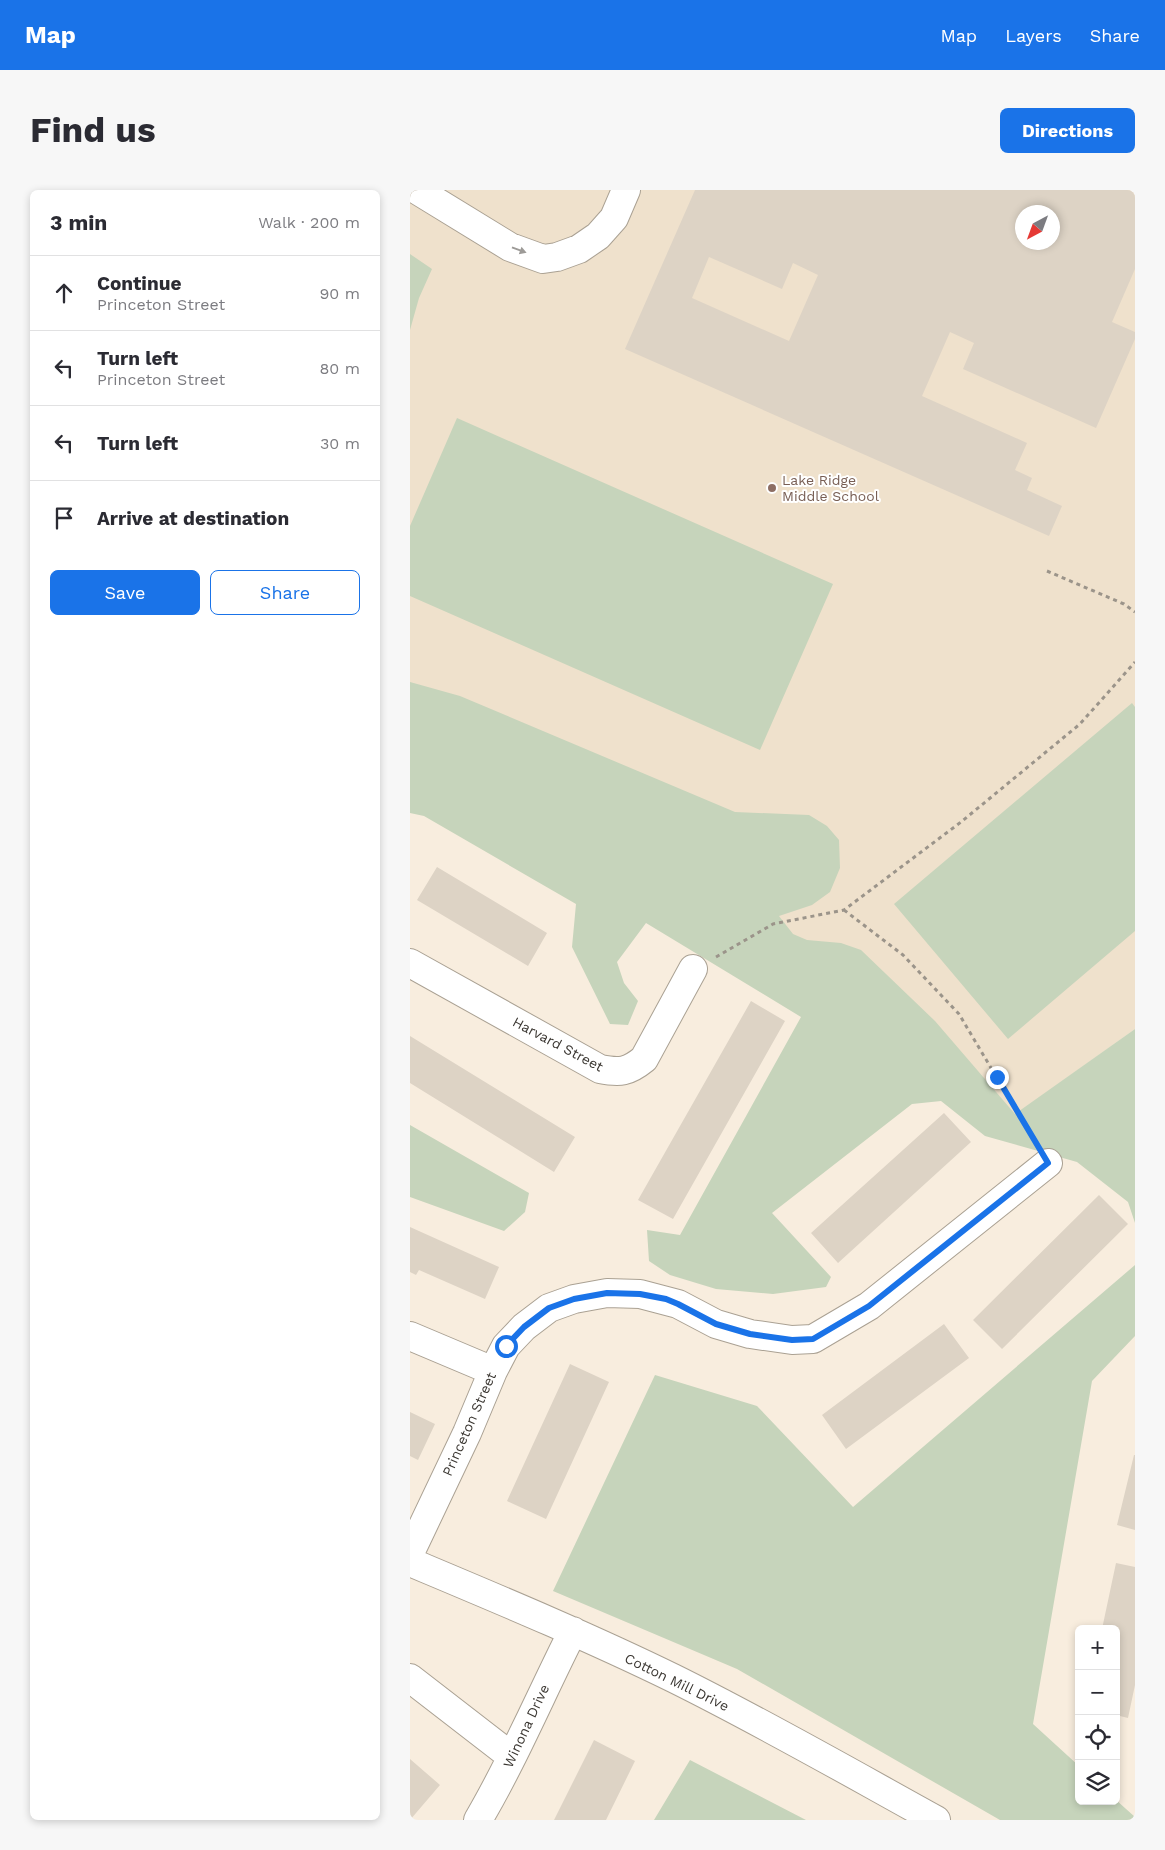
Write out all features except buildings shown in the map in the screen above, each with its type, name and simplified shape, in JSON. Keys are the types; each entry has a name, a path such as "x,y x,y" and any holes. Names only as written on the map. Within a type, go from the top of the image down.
{"street":[{"path":"417,190 476,228 510,247 543,259 557,257 579,249 598,236 614,218 626,190"},
{"name":"Harvard Street","path":"410,963 600,1069 617,1072 633,1068 644,1059 693,969"},
{"name":"Princeton Street","path":"410,1553 467,1433 493,1370 506,1346 524,1327 549,1308 574,1299 607,1293 640,1294 666,1299 716,1324 750,1334 792,1340 813,1339 869,1306 1048,1163"},
{"path":"410,1336 493,1370"},
{"name":"Cotton Mill Drive","path":"410,1562 573,1631 709,1697 801,1745 936,1820"},
{"name":"Winona Drive","path":"478,1820 512,1757 573,1631"},
{"path":"410,1678 512,1757"}],"path":[{"path":"1047,571 1124,604 1135,612"},
{"path":"693,969 773,924 844,910 961,822 1080,724 1135,662"},
{"path":"844,910 903,955 959,1014 1048,1163"}],"shaded area":[{"name":"Lake Ridge Middle School","path":"410,190 1135,190 1135,1029 1015,1115 410,733"}],"green space":[{"path":"410,254 432,269 419,298 410,330"},
{"path":"457,418 833,584 760,750 410,596 410,526"},
{"path":"410,682 460,696 735,812 809,815 827,826 839,840 840,868 830,892 812,905 779,916 793,934 807,940 841,943 861,950 935,1021 1015,1114 1135,1029 1135,1223 1128,1202 1077,1162 985,1136 941,1101 912,1104 772,1213 831,1277 826,1287 773,1294 716,1289 670,1275 649,1261 647,1230 680,1235 801,1017 646,923 617,962 624,983 638,1001 628,1025 610,1024 572,947 576,904 424,816 410,813"},
{"path":"1132,703 1135,707 1135,931 1008,1039 894,904"},
{"path":"410,1125 529,1193 525,1212 504,1231 410,1197"},
{"path":"1135,1265 1135,1336 1092,1381 1033,1724 1075,1762 1075,1805 1120,1804 1135,1817 1135,1820 1000,1820 737,1669 553,1591 655,1375 757,1406 853,1507"},
{"path":"690,1760 806,1820 654,1820"}],"place":[{"name":"Lake Ridge Middle School","path":"772,488"}],"route":[{"path":"506,1346 524,1327 549,1308 574,1299 607,1293 640,1294 666,1299 716,1324 750,1334 792,1340 813,1339 869,1306 1048,1163 997,1077"}]}
